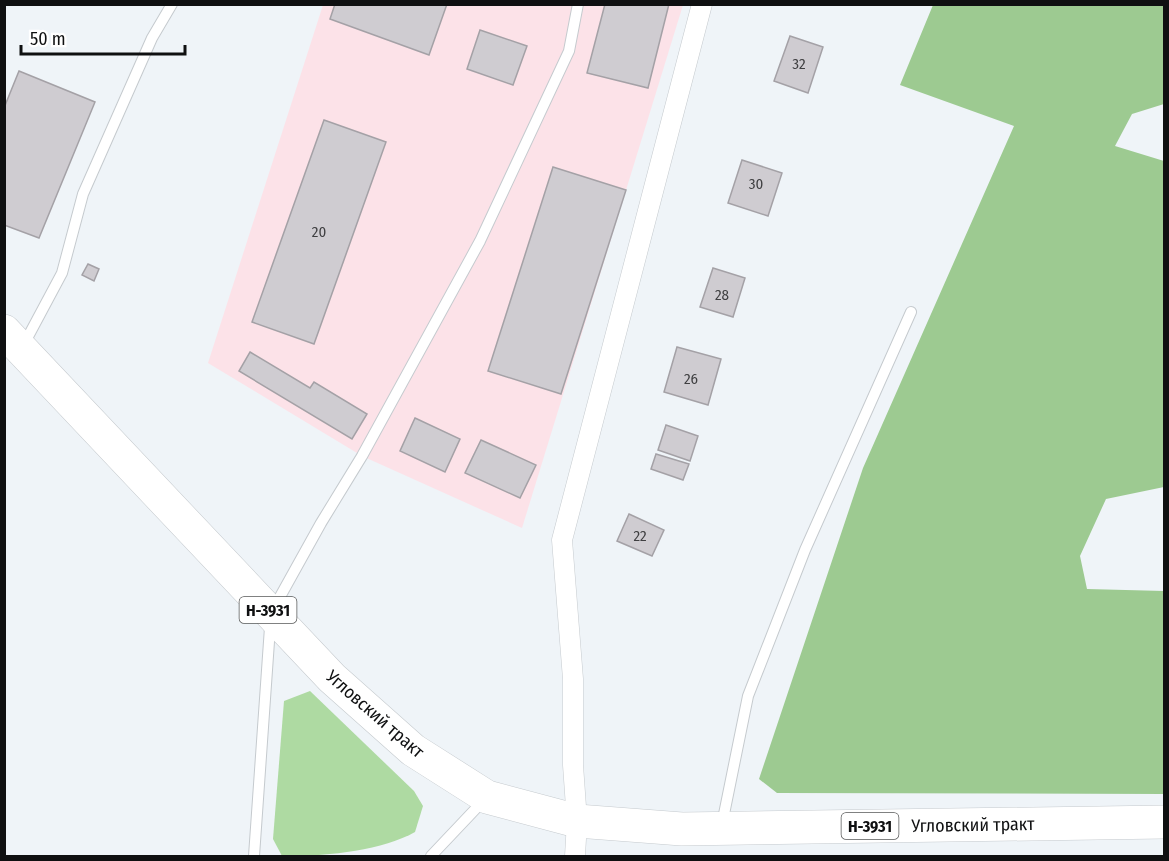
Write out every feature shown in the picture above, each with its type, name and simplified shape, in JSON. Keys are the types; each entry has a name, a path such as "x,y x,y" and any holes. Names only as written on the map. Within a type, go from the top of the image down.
{"highway":[{"name":"Угловский тракт","path":"13,340 332,678 413,750 487,797 577,821 682,830 1164,822"}],"street":[{"path":"575,856 577,821 573,765 573,679 562,540 702,4"}],"lane":[{"path":"13,340 62,273 83,194 152,38 172,4"},
{"path":"254,856 271,613 362,456 480,241 568,51 578,4"},
{"path":"722,828 748,696 805,550 911,312"},
{"path":"431,856 487,797"}],"shaded area":[{"path":"323,5 683,5 522,528 362,456 208,363"}],"green space":[{"path":"933,5 1164,5 1164,104 1132,114 1115,146 1164,161 1164,487 1106,499 1080,556 1087,589 1164,591 1164,794 777,793 759,779 863,468 1014,126 900,85"},
{"path":"310,691 414,791 423,806 415,832 386,844 350,852 282,856 273,839 284,701"}],"building":[{"path":"335,4 447,4 429,55 330,19"},
{"path":"605,4 669,4 648,88 587,73"},
{"path":"480,30 527,46 513,85 467,69"},
{"path":"790,36 823,47 808,93 774,81"},
{"path":"19,71 95,102 39,238 4,225 4,108"},
{"path":"324,120 386,142 314,344 252,322"},
{"path":"742,160 782,173 768,216 728,203"},
{"path":"553,167 626,190 561,394 488,371"},
{"path":"88,264 99,269 94,281 82,275"},
{"path":"713,268 745,278 733,317 700,307"},
{"path":"677,347 721,359 708,405 664,392"},
{"path":"250,352 310,388 314,382 367,414 352,439 239,371"},
{"path":"415,418 460,439 445,472 400,451"},
{"path":"666,425 698,436 690,461 658,450"},
{"path":"481,440 536,465 520,498 465,473"},
{"path":"656,454 689,464 683,480 651,469"},
{"path":"629,514 664,530 652,556 617,541"}]}
